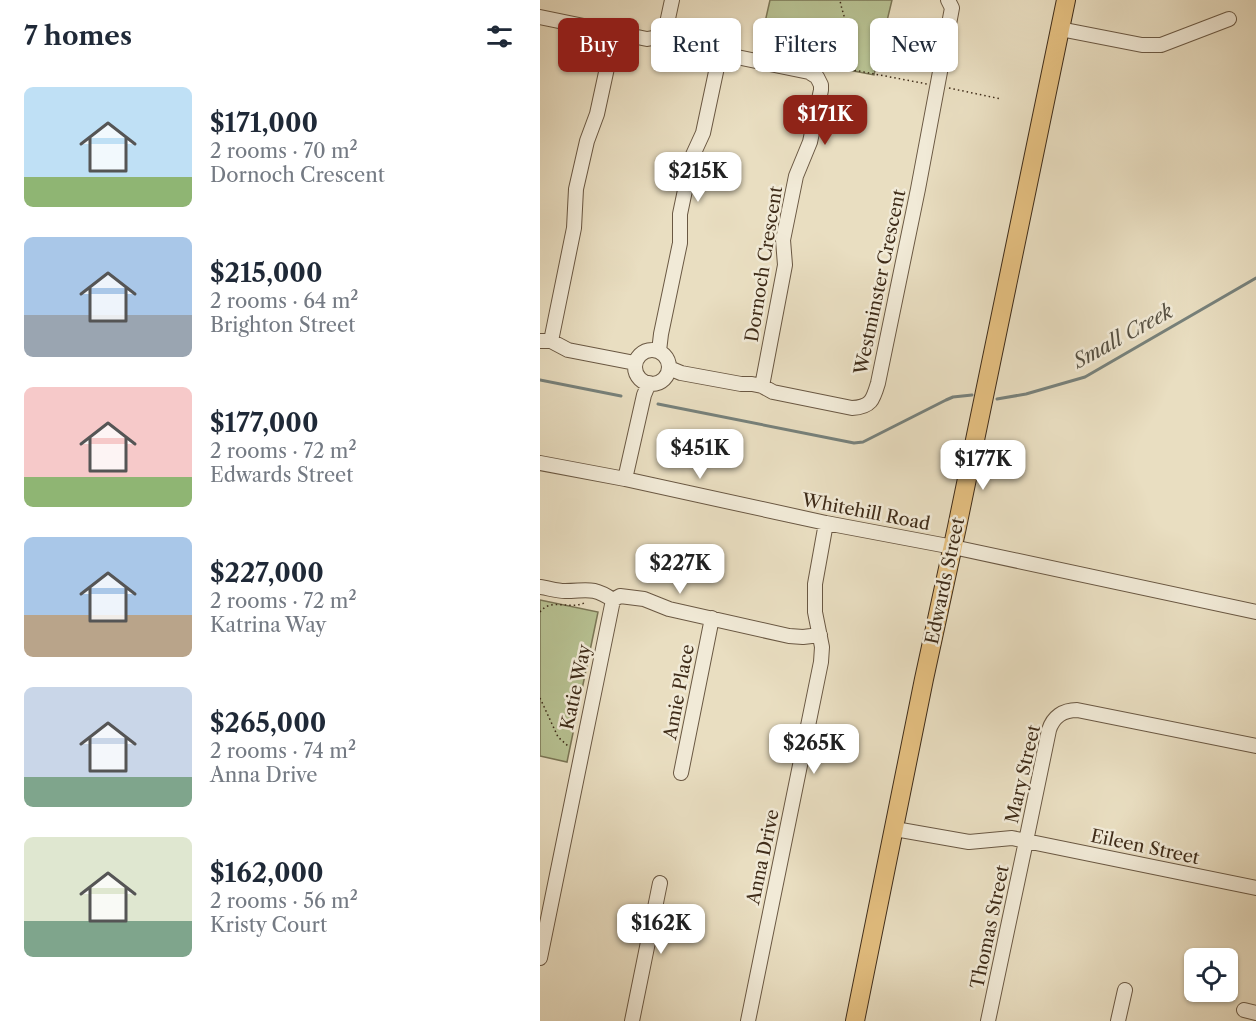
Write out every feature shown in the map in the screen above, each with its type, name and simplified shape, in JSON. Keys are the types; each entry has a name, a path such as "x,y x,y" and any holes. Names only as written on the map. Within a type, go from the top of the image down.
{"main road":[{"name":"Edwards Street","path":"855,1021 924,678 1066,0"}],"street":[{"path":"668,18 672,0"},
{"name":"Westminster Crescent","path":"669,368 681,373 762,386 773,392 852,408 862,407 870,402 875,395 913,212 952,8 948,0"},
{"name":"Dornoch Crescent","path":"540,17 558,20"},
{"path":"1059,29 1142,45 1161,45 1229,19"},
{"name":"Dornoch Crescent","path":"741,57 809,72 817,77 821,85 810,142 796,176 783,240 784,265 762,386"},
{"path":"606,72 597,114 586,141 576,189 574,228 546,341 568,350 636,363"},
{"path":"659,351 680,243 680,214 692,157 703,133 716,72"},
{"path":"659,351 667,358 669,368 664,378 654,384 640,379 635,371 636,363 639,355 644,352 659,351"},
{"path":"625,479 644,395 649,383"},
{"name":"Whitehill Road","path":"540,463 953,547 1256,612"},
{"name":"Anna Drive","path":"748,1021 822,662 822,647 815,612 814,584 826,523"},
{"path":"540,586 562,591 601,592 613,600 620,596 644,599 669,609 789,636 820,635"},
{"name":"Katie Way","path":"540,958 613,600"},
{"name":"Amie Place","path":"681,773 712,618"},
{"name":"Mary Street","path":"895,829 969,842 1012,838 1026,841 1049,730 1052,722 1064,712 1077,710 1256,746"},
{"name":"Eileen Street","path":"1026,841 1256,888"},
{"name":"Thomas Street","path":"988,1021 1026,841"},
{"path":"632,1021 660,884"},
{"path":"1118,1021 1125,990"}],"path":[{"path":"840,0 845,18"},
{"path":"858,71 880,75"},
{"path":"540,612 551,604 583,604 586,602 588,590"},
{"path":"540,698 558,737 568,746"}],"green space":[{"path":"770,0 892,0 888,18 870,18 870,72 875,72 874,75 858,72 858,18 766,18"},
{"path":"540,600 598,612 567,762 540,756"}],"waterway":[{"name":"Small Creek","path":"997,399 1026,394 1085,377 1256,278"},
{"name":"Small Creek","path":"540,380 621,396"},
{"name":"Small Creek","path":"658,404 854,443 863,442 953,397 972,395"}]}
